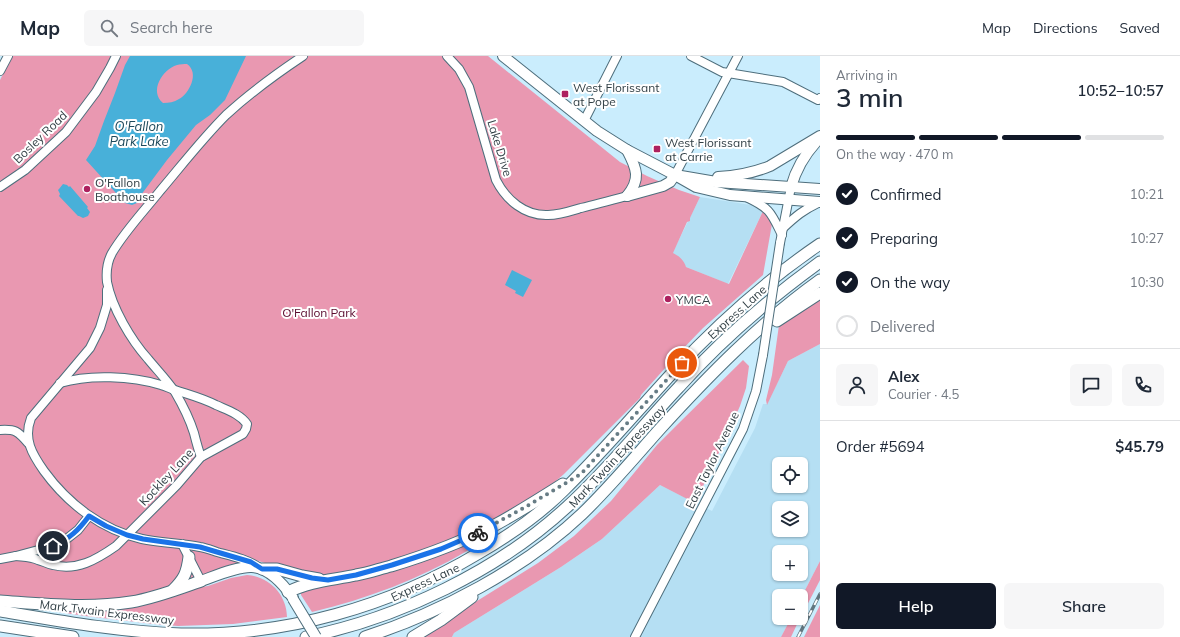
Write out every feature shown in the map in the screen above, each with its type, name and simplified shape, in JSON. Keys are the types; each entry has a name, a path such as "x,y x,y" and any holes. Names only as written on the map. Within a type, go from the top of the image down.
{"highway":[{"name":"Mark Twain Expressway","path":"0,611 135,631 182,634 228,633 274,628 319,619 364,607 407,590 470,559 509,535 552,502 581,474 669,376 706,338 758,290 820,244"},
{"name":"Express Lane","path":"306,637 366,621 424,598 473,574 532,536 550,522 585,490 679,386 728,336 764,305 820,262"},
{"name":"Mark Twain Expressway","path":"365,637 400,625 465,595 505,572 544,545 581,515 597,499 707,378 741,344 784,307 820,280"},
{"path":"741,344 820,293"},
{"path":"291,595 298,587 386,567 419,557 460,541 495,524 581,474"},
{"path":"172,591 182,581 188,570 189,558"},
{"path":"262,569 277,569 312,578 328,580"},
{"path":"413,637 441,620 505,572"},
{"path":"0,601 60,605 112,605 150,598 201,581"},
{"path":"0,626 73,637"}],"main road":[{"path":"503,56 597,131 627,150 696,187 746,197 820,202"},
{"path":"701,179 746,174 762,170 820,137"},
{"path":"791,187 796,170 801,161 820,137"},
{"path":"627,150 637,172 633,189 627,196"},
{"path":"627,196 663,186 670,182 676,175"},
{"path":"676,175 716,182 820,189"},
{"path":"201,581 240,568 252,567 262,569 272,575 291,595 316,637"}],"street":[{"path":"0,71 8,56"},
{"name":"Bosley Road","path":"0,187 24,170 66,132 96,92 116,56"},
{"path":"0,430 12,430 21,426 31,418 90,348 100,328 107,305 106,271 112,254 140,215 194,150 227,115 248,96 303,56"},
{"name":"Lake Drive","path":"447,56 459,69 469,87 496,180 508,198 516,205 533,213 549,215 560,214 627,196"},
{"path":"584,121 617,56"},
{"path":"691,56 722,72 783,82 819,99"},
{"path":"676,175 738,56"},
{"name":"East Taylor Avenue","path":"635,637 743,429 756,391 791,187"},
{"path":"746,197 762,205 769,211 782,236 800,213 806,208 820,202"},
{"path":"107,283 115,306 126,329 136,344 173,390 194,432 201,456"},
{"path":"60,383 91,378 118,377 160,384 173,390"},
{"name":"Kockley Lane","path":"16,556 28,557 60,566 70,567 81,566 92,562 106,554 127,535 177,485 201,456 243,434 246,429 247,424 243,419 224,408 200,397 173,390"},
{"path":"31,418 27,427 27,434 38,462 49,478 67,497 89,516 106,526 127,535 143,539 200,547 251,562 262,569"},
{"path":"12,430 22,435 30,444"},
{"path":"0,559 53,546 64,541 78,530 89,516"},
{"path":"182,544 201,581"}],"shaded area":[{"path":"700,197 757,206 763,211 728,284 669,260"},
{"path":"820,344 820,561 806,589 772,589 772,625 787,625 781,637 452,637 454,633 561,567 602,539 660,485 712,511 755,428 763,404 767,404 788,361"}],"green space":[{"name":"O'Fallon Park","path":"12,56 488,56 620,162 679,190 700,197 690,221 687,222 673,253 681,258 686,267 729,284 763,211 772,224 763,275 703,328 675,357 640,398 548,488 496,521 445,545 367,569 320,576 255,560 230,565 157,591 130,597 97,601 0,596 0,80"},
{"path":"820,296 820,344 788,361 767,405 766,400 772,375 779,325"},
{"path":"743,360 749,366 746,388 740,406 695,503 660,485 602,539 561,567 454,633 452,637 419,637 538,563 574,536 611,501 657,445"},
{"path":"523,513 467,551 430,571 392,587 353,601 312,612 301,595 301,592 357,577"},
{"path":"820,561 820,580 808,603 808,589 806,589"},
{"path":"247,575 263,579 275,588 284,601 287,617 233,624 178,626 85,616 8,604 65,608 208,586 231,578"},
{"path":"820,605 820,637 804,637"},
{"path":"787,625 797,625 791,637 781,637"}],"water":[{"name":"O'Fallon Park Lake","path":"130,56 246,56 225,100 210,115 196,125 167,160 138,199 137,203 132,205 125,203 86,160 95,146 125,65","holes":["187,64 191,68 193,78 192,83 186,93 175,101 163,103 157,93 157,87 162,76 177,65"]},
{"path":"63,184 69,187 70,186 88,207 87,208 90,212 88,216 83,218 78,216 59,196 60,194 58,190"},
{"path":"512,270 532,280 523,297 505,285"}],"railway":[{"path":"798,637 820,594"}],"way so far":[{"path":"478,533 581,474 682,363"}],"place":[{"name":"West Florissant at Pope","path":"565,94"},
{"name":"West Florissant at Carrie","path":"657,149"},
{"name":"O'Fallon Boathouse","path":"87,189"},
{"name":"YMCA","path":"668,299"}],"route":[{"path":"53,546 70,537 78,530 89,516 106,526 127,535 143,539 200,547 251,562 262,569 277,569 302,576 328,580 356,575 419,557 478,533"}]}
